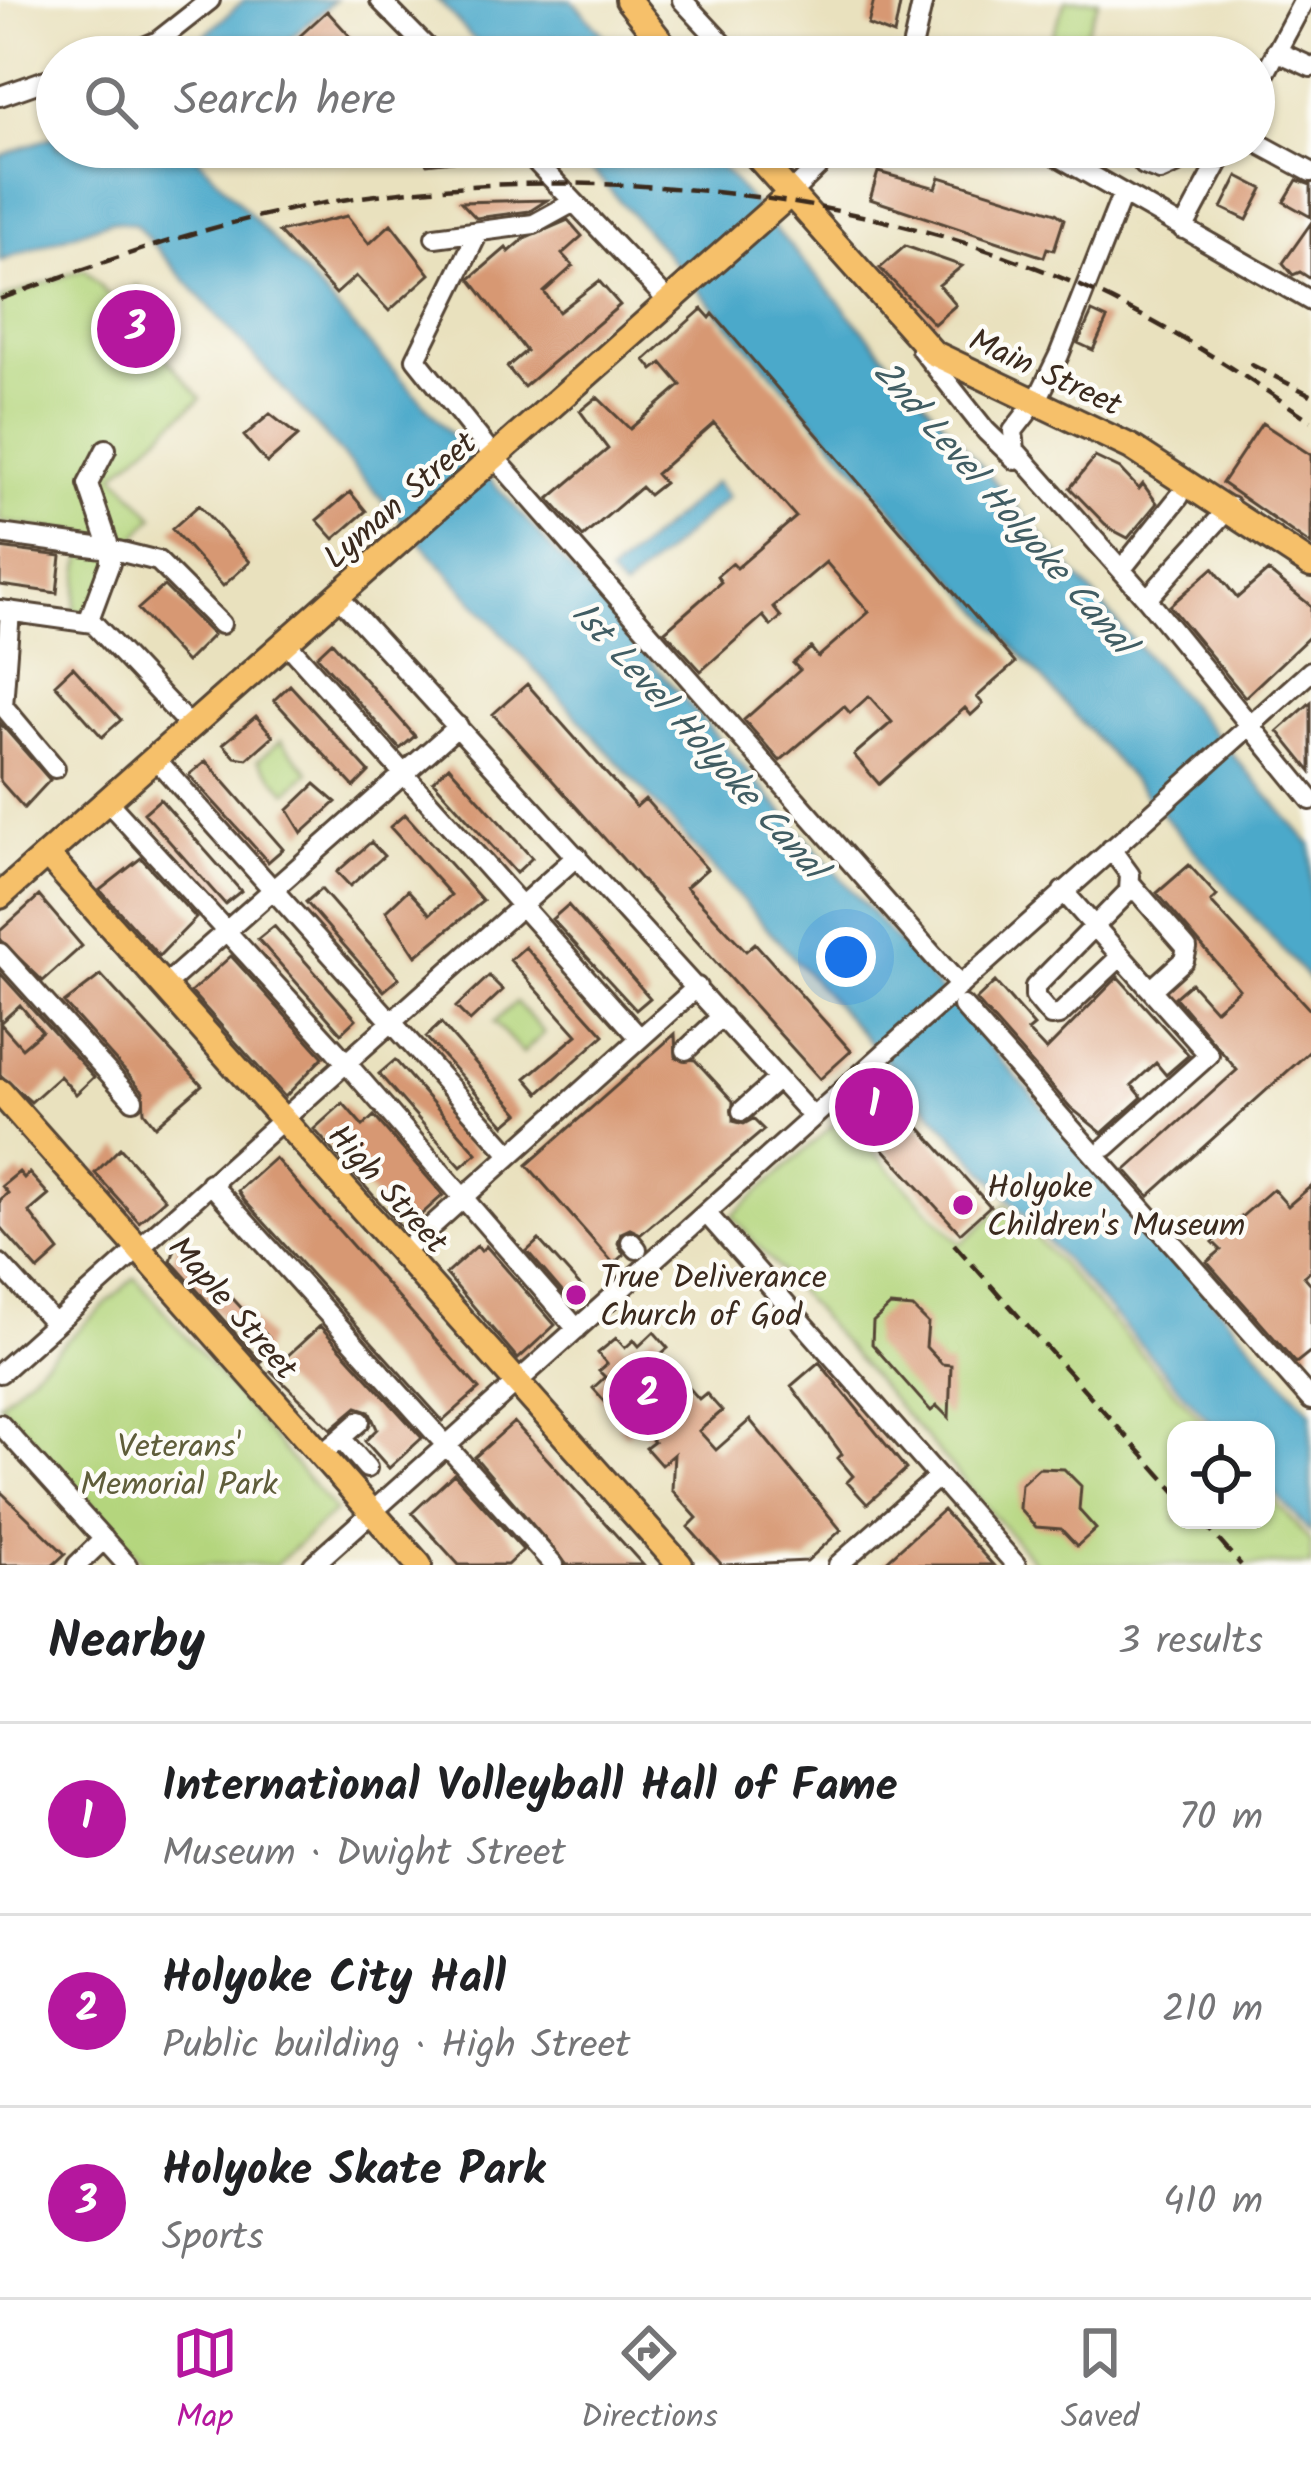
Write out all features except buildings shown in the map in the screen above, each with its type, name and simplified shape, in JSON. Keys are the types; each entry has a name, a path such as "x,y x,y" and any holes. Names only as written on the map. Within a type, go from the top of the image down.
{"main road":[{"path":"628,0 657,36"},
{"name":"Main Street","path":"761,168 780,203 943,359 1131,447 1230,507 1311,565"},
{"name":"Lyman Street","path":"0,896 780,203"},
{"name":"High Street","path":"48,856 680,1565"},
{"name":"Maple Street","path":"0,1092 419,1565"}],"street":[{"path":"164,36 210,0"},
{"path":"380,0 415,36"},
{"path":"682,0 716,36"},
{"path":"915,36 923,0"},
{"path":"1304,0 1276,51 1311,67"},
{"path":"0,96 36,83"},
{"path":"1275,152 1311,172"},
{"path":"542,168 678,294"},
{"name":"Lyman Street","path":"780,203 816,168"},
{"path":"1183,229 1216,168"},
{"path":"1080,169 1311,301"},
{"path":"1033,474 1012,440 1018,421 1037,400 1122,195"},
{"path":"435,237 534,224 574,202"},
{"path":"478,233 416,359 491,463 1311,1400"},
{"path":"905,326 986,430 1148,599 1311,800"},
{"path":"88,622 110,563 110,549 88,484 106,449"},
{"path":"1121,570 1179,497"},
{"path":"1148,599 1230,507"},
{"path":"0,534 110,549 158,561 221,624"},
{"path":"338,596 813,1117"},
{"path":"55,768 1,705 5,611 88,622 105,631 189,725"},
{"path":"285,641 639,1037"},
{"path":"313,1565 876,1060 958,995 1064,891 1311,671"},
{"path":"164,987 458,726"},
{"path":"154,757 510,1154"},
{"path":"106,801 345,1062 577,1328"},
{"path":"1111,848 1132,885 1187,948 1184,960 1151,990"},
{"path":"0,1373 577,856"},
{"path":"1120,957 1059,1015 1051,1016 1035,997 1035,986 1096,928 1132,885"},
{"path":"1064,891 1209,1055 1106,1147"},
{"path":"0,952 133,1100"},
{"path":"403,1252 697,988"},
{"path":"686,1050 722,1016"},
{"path":"742,1112 778,1079"},
{"path":"210,1183 554,1565"},
{"path":"706,1213 1016,1565"},
{"path":"0,1264 55,1324"},
{"path":"321,1455 360,1420"},
{"path":"0,1424 128,1565"},
{"path":"341,1438 367,1468"},
{"path":"838,1565 937,1478"},
{"path":"77,1565 104,1539"}],"green space":[{"path":"1066,0 1099,0 1084,36 1051,36"},
{"path":"84,269 111,298 138,286 181,335 162,354 201,398 115,474 154,517 121,552 98,617 74,611 85,534 0,522 0,299"},
{"path":"281,740 309,772 287,792 258,760"},
{"path":"516,1002 544,1033 523,1053 494,1022"},
{"path":"841,1118 961,1244 1006,1204 1202,1421 1167,1421 1167,1529 1275,1529 1275,1502 1311,1542 1311,1565 1037,1565 732,1216"},
{"name":"Veterans' Memorial Park","path":"135,1277 335,1511 275,1565 146,1565 0,1403"}],"water":[{"path":"244,0 335,0 293,36 204,36"},
{"path":"438,0 572,0 604,36 471,36"},
{"name":"1st Level Holyoke Canal","path":"36,143 36,168 207,168 419,398 1311,1412 1311,1533 1275,1494 1275,1421 1209,1421 135,224 110,221 0,261 0,156"},
{"name":"2nd Level Holyoke Canal","path":"591,168 722,168 1311,845 1311,982"},
{"path":"715,482 728,497 623,590 609,575"}],"railway":[{"path":"0,299 188,235 353,198 457,187 565,183 673,188 886,221 987,250 1143,316 1311,421"},
{"path":"1250,364 1311,395"},
{"path":"954,1244 1167,1482"},
{"path":"1209,1529 1241,1565"}],"place":[{"name":"Holyoke Skate Park","path":"136,329"},
{"name":"International Volleyball Hall of Fame","path":"874,1107"},
{"name":"Holyoke Children's Museum","path":"963,1205"},
{"name":"True Deliverance Church of God","path":"576,1295"},
{"name":"Holyoke City Hall","path":"648,1396"}]}
